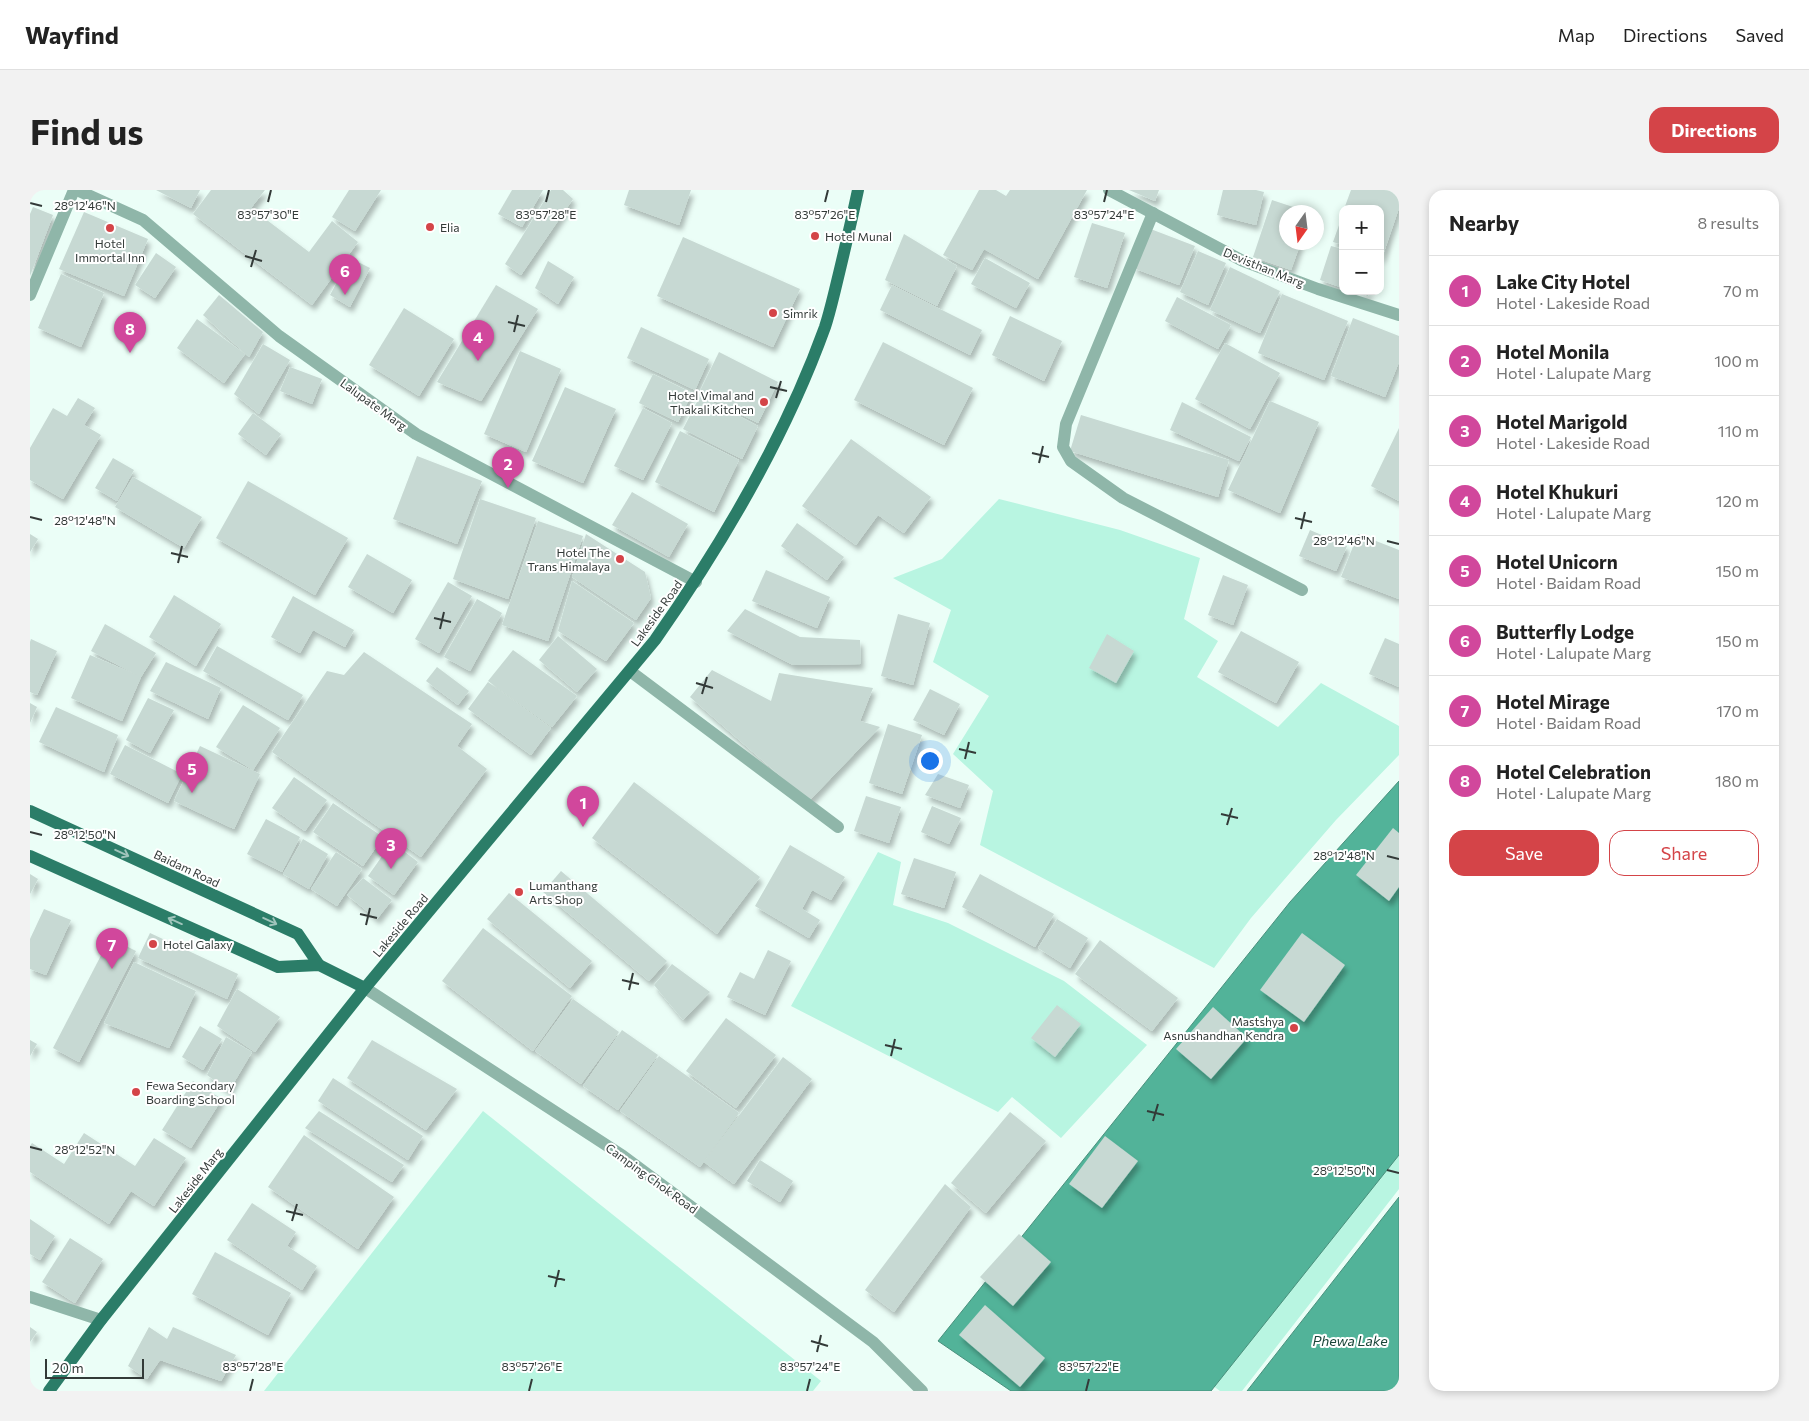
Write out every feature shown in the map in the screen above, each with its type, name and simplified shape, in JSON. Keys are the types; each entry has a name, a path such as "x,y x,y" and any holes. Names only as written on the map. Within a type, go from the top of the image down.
{"main road":[{"name":"Lakeside Road","path":"365,988 630,671 655,640 696,582 739,509 779,434 807,372 826,325 858,190"},
{"name":"Baidam Road","path":"30,811 298,934 319,965 365,988"},
{"name":"Baidam Road","path":"30,856 278,967 319,965"},
{"name":"Lakeside Marg","path":"49,1391 101,1320 365,988"}],"street":[{"path":"30,295 76,190"},
{"name":"Lalupate Marg","path":"76,190 144,220 279,336 416,434 696,582"},
{"name":"Devisthan Marg","path":"1109,190 1243,261 1318,289 1399,315"},
{"path":"1153,213 1066,424 1063,447 1071,461 1123,498 1302,590"},
{"path":"630,671 838,827"},
{"name":"Camping Chok Road","path":"365,988 624,1156 873,1342 922,1391"},
{"path":"30,1297 101,1320"}],"shaded area":[{"path":"999,499 1120,530 1200,558 1184,619 1218,641 1197,677 1278,727 1321,683 1399,726 1399,755 1336,820 1251,918 1214,968 980,845 993,791 953,754 989,696 933,662 951,610 893,578 942,559"},
{"path":"878,852 901,862 893,905 948,923 1064,981 1147,1045 1061,1138 1012,1097 998,1112 791,1006"},
{"path":"1399,1060 1399,1189 1242,1391 1220,1391 1208,1382 1145,1391"},
{"path":"483,1111 821,1381 813,1391 264,1391"}],"water":[{"name":"Mastshya Asnushandhan Kendra","path":"1399,781 1399,1155 1211,1391 1011,1391 938,1341 1290,902"},
{"name":"Phewa Lake","path":"1399,1197 1399,1391 1247,1391"}],"building":[{"path":"156,190 200,190 191,208"},
{"path":"211,190 265,190 251,208 309,252 332,221 358,242 312,305 193,214"},
{"path":"349,190 381,190 355,231 332,217"},
{"path":"512,190 543,190 522,227 498,214"},
{"path":"551,190 563,190 573,199 521,275 505,264"},
{"path":"629,190 691,190 679,225 624,205"},
{"path":"979,190 996,190 1006,196 1010,190 1087,190 1038,279 984,249 972,270 943,255"},
{"path":"1129,190 1159,190 1155,201"},
{"path":"1223,190 1256,190 1264,192 1256,225 1217,215"},
{"path":"1351,190 1399,190 1399,208 1384,252 1384,205 1345,205"},
{"path":"1272,200 1287,205 1279,205 1279,250 1298,250 1291,270 1253,257"},
{"path":"33,207 53,215 30,276 30,214"},
{"path":"84,212 148,239 124,296 59,269"},
{"path":"1092,223 1125,233 1107,288 1074,277"},
{"path":"1339,225 1339,244 1333,242"},
{"path":"1148,228 1195,246 1179,285 1133,268"},
{"path":"904,234 957,266 937,306 885,280"},
{"path":"683,237 800,289 773,347 657,296"},
{"path":"1331,246 1339,248 1339,287 1320,280"},
{"path":"1198,251 1226,263 1208,305 1180,292"},
{"path":"156,253 176,267 155,298 135,285"},
{"path":"350,258 370,268 350,307 330,295"},
{"path":"985,258 1030,283 1016,308 971,284"},
{"path":"548,261 574,277 558,304 535,288"},
{"path":"1230,267 1280,291 1260,333 1210,310"},
{"path":"61,274 104,293 81,347 38,328"},
{"path":"496,285 538,309 481,401 437,382"},
{"path":"892,285 982,330 970,355 880,310"},
{"path":"1282,294 1348,321 1324,380 1258,353"},
{"path":"219,295 263,332 249,357 203,315"},
{"path":"1177,297 1231,325 1218,349 1165,321"},
{"path":"404,308 454,339 419,396 369,365"},
{"path":"1010,316 1062,341 1044,381 992,355"},
{"path":"1353,318 1399,336 1399,362 1385,397 1331,376"},
{"path":"197,319 245,354 224,383 177,348"},
{"path":"641,327 709,359 695,390 627,358"},
{"path":"883,342 973,388 944,445 854,400"},
{"path":"1225,343 1280,373 1250,429 1195,399"},
{"path":"263,344 290,360 259,414 234,394"},
{"path":"520,351 561,369 526,452 484,434"},
{"path":"719,352 778,382 758,423 699,393"},
{"path":"290,367 322,379 312,404 280,391"},
{"path":"653,374 692,393 678,422 639,403"},
{"path":"565,387 616,409 583,483 532,461"},
{"path":"700,396 758,426 742,459 683,429"},
{"path":"78,398 95,408 84,425 101,435 63,499 30,480 30,448 53,408 67,416"},
{"path":"1270,401 1319,422 1280,513 1228,490"},
{"path":"1182,402 1251,437 1239,461 1170,430"},
{"path":"643,408 672,423 643,480 614,466"},
{"path":"253,413 281,434 266,455 238,434"},
{"path":"1081,415 1229,460 1218,497 1070,451"},
{"path":"1399,428 1399,501 1371,486"},
{"path":"680,431 739,460 714,512 655,482"},
{"path":"851,439 931,497 904,533 878,515 856,545 802,506"},
{"path":"417,456 482,481 457,544 393,519"},
{"path":"113,458 134,470 117,501 95,488"},
{"path":"133,477 202,517 184,548 115,507"},
{"path":"248,481 348,538 315,595 216,538"},
{"path":"632,492 688,524 669,557 612,525"},
{"path":"480,499 536,518 508,599 453,579"},
{"path":"538,521 583,536 548,641 502,625"},
{"path":"797,523 844,557 827,580 781,546"},
{"path":"1310,530 1347,546 1336,571 1299,556"},
{"path":"30,534 38,539 30,552"},
{"path":"586,534 645,572 651,598 636,620 572,577"},
{"path":"1358,534 1399,550 1399,599 1341,577"},
{"path":"367,554 412,580 393,613 348,587"},
{"path":"766,570 830,597 817,628 752,601"},
{"path":"1223,575 1248,585 1233,625 1208,615"},
{"path":"572,581 634,623 606,661 558,631"},
{"path":"448,582 472,596 439,653 415,639"},
{"path":"174,595 221,624 196,666 149,637"},
{"path":"293,596 354,630 345,647 313,630 300,653 271,637"},
{"path":"477,599 502,613 470,671 444,657"},
{"path":"745,609 800,637 860,640 861,664 793,665 727,631"},
{"path":"898,614 930,623 913,685 881,676"},
{"path":"105,624 156,653 141,677 122,721 71,698 90,655 137,675 91,651"},
{"path":"1241,631 1299,662 1276,703 1218,672"},
{"path":"1107,634 1134,651 1116,683 1089,668"},
{"path":"558,636 597,669 577,692 539,660"},
{"path":"1385,638 1399,644 1399,687 1369,674"},
{"path":"31,639 57,651 37,695 30,692"},
{"path":"217,646 303,695 288,720 203,671"},
{"path":"513,650 577,696 552,727 488,681"},
{"path":"364,652 472,724 457,746 487,769 421,857 272,752 327,671 344,675"},
{"path":"166,662 221,688 208,719 150,691"},
{"path":"437,667 469,691 458,705 426,681"},
{"path":"712,670 771,701 779,673 873,688 860,721 880,727 809,801 690,697"},
{"path":"488,682 551,728 531,755 468,709"},
{"path":"930,689 960,704 944,735 913,720"},
{"path":"148,698 174,710 150,753 126,740"},
{"path":"30,703 37,707 30,723"},
{"path":"243,705 280,728 253,770 216,747"},
{"path":"56,707 118,735 104,772 39,742"},
{"path":"888,724 922,735 902,794 869,783"},
{"path":"125,745 182,774 168,803 110,774"},
{"path":"200,746 260,774 234,829 174,801"},
{"path":"938,774 969,785 960,808 925,795"},
{"path":"294,777 327,800 305,831 272,808"},
{"path":"634,782 760,877 717,934 592,838"},
{"path":"866,796 901,807 889,843 854,831"},
{"path":"333,803 383,837 363,866 313,832"},
{"path":"932,806 961,818 949,844 921,832"},
{"path":"266,819 300,837 282,872 247,854"},
{"path":"1393,828 1399,833 1399,887 1389,901 1356,875"},
{"path":"303,839 328,854 309,889 283,874"},
{"path":"392,842 418,862 394,895 368,876"},
{"path":"790,845 845,877 831,900 812,890 802,909 820,920 809,938 755,906"},
{"path":"336,852 362,869 337,906 311,889"},
{"path":"914,858 956,872 944,908 901,894"},
{"path":"561,871 667,961 649,981 543,892"},
{"path":"30,874 38,879 30,894"},
{"path":"980,874 1054,914 1035,947 962,907"},
{"path":"363,878 392,900 377,919 347,895"},
{"path":"509,893 592,961 570,988 487,919"},
{"path":"44,909 71,920 46,975 30,969 30,939"},
{"path":"1057,919 1088,938 1070,968 1038,948"},
{"path":"483,928 572,996 533,1051 442,981"},
{"path":"150,933 238,974 227,999 138,958"},
{"path":"1302,933 1345,965 1304,1022 1260,990"},
{"path":"110,938 136,951 79,1062 53,1048"},
{"path":"1100,940 1178,998 1152,1031 1075,974"},
{"path":"768,950 791,961 765,1015 727,997 740,972 754,979"},
{"path":"134,962 196,991 169,1048 104,1023"},
{"path":"672,964 710,992 683,1020 654,985"},
{"path":"237,989 280,1017 255,1052 217,1026"},
{"path":"573,999 619,1032 581,1084 535,1051"},
{"path":"1057,1005 1081,1024 1055,1057 1031,1038"},
{"path":"1213,1007 1247,1038 1211,1079 1176,1049"},
{"path":"726,1018 776,1055 736,1108 686,1071"},
{"path":"200,1026 222,1039 203,1070 182,1057"},
{"path":"622,1030 658,1055 618,1110 583,1086"},
{"path":"226,1037 252,1052 229,1091 207,1075"},
{"path":"30,1040 37,1044 30,1056"},
{"path":"372,1040 457,1089 426,1130 347,1078"},
{"path":"659,1056 739,1113 700,1167 620,1111"},
{"path":"783,1057 812,1079 734,1184 704,1162"},
{"path":"333,1078 423,1136 408,1160 318,1101"},
{"path":"193,1081 222,1099 191,1148 162,1130"},
{"path":"319,1111 404,1165 392,1182 305,1128"},
{"path":"1010,1112 1046,1141 986,1213 951,1183"},
{"path":"84,1133 135,1166 154,1138 186,1158 154,1206 131,1191 109,1224 30,1172 30,1146 32,1143 64,1164"},
{"path":"304,1135 394,1197 358,1249 268,1187"},
{"path":"1105,1136 1138,1161 1102,1208 1069,1184"},
{"path":"760,1160 793,1181 780,1202 747,1181"},
{"path":"945,1184 971,1207 894,1312 865,1290"},
{"path":"252,1203 296,1232 287,1246 317,1266 302,1290 227,1240"},
{"path":"30,1219 55,1236 40,1260 30,1254"},
{"path":"1019,1234 1051,1262 1013,1306 980,1277"},
{"path":"70,1238 103,1259 75,1303 42,1282"},
{"path":"215,1252 291,1293 268,1335 192,1294"},
{"path":"985,1305 1045,1358 1020,1387 959,1335"},
{"path":"30,1327 37,1332 30,1342"},
{"path":"149,1327 167,1339 173,1327 236,1355 221,1381 160,1360 147,1379 128,1366"}],"place":[{"name":"Elia","path":"430,227"},
{"name":"Hotel Immortal Inn","path":"110,228"},
{"name":"Hotel Munal","path":"815,236"},
{"name":"Butterfly Lodge","path":"345,295"},
{"name":"Simrik","path":"773,313"},
{"name":"Hotel Celebration","path":"130,353"},
{"name":"Hotel Khukuri","path":"478,361"},
{"name":"Hotel Vimal and Thakali Kitchen","path":"764,402"},
{"name":"Hotel Monila","path":"508,488"},
{"name":"Hotel The Trans Himalaya","path":"620,559"},
{"name":"Hotel Unicorn","path":"192,793"},
{"name":"Lake City Hotel","path":"583,827"},
{"name":"Hotel Marigold","path":"391,869"},
{"name":"Lumanthang Arts Shop","path":"519,892"},
{"name":"Hotel Galaxy","path":"153,944"},
{"name":"Hotel Mirage","path":"112,969"},
{"name":"Mastshya Asnushandhan Kendra","path":"1294,1028"},
{"name":"Fewa Secondary Boarding School","path":"136,1092"}]}
